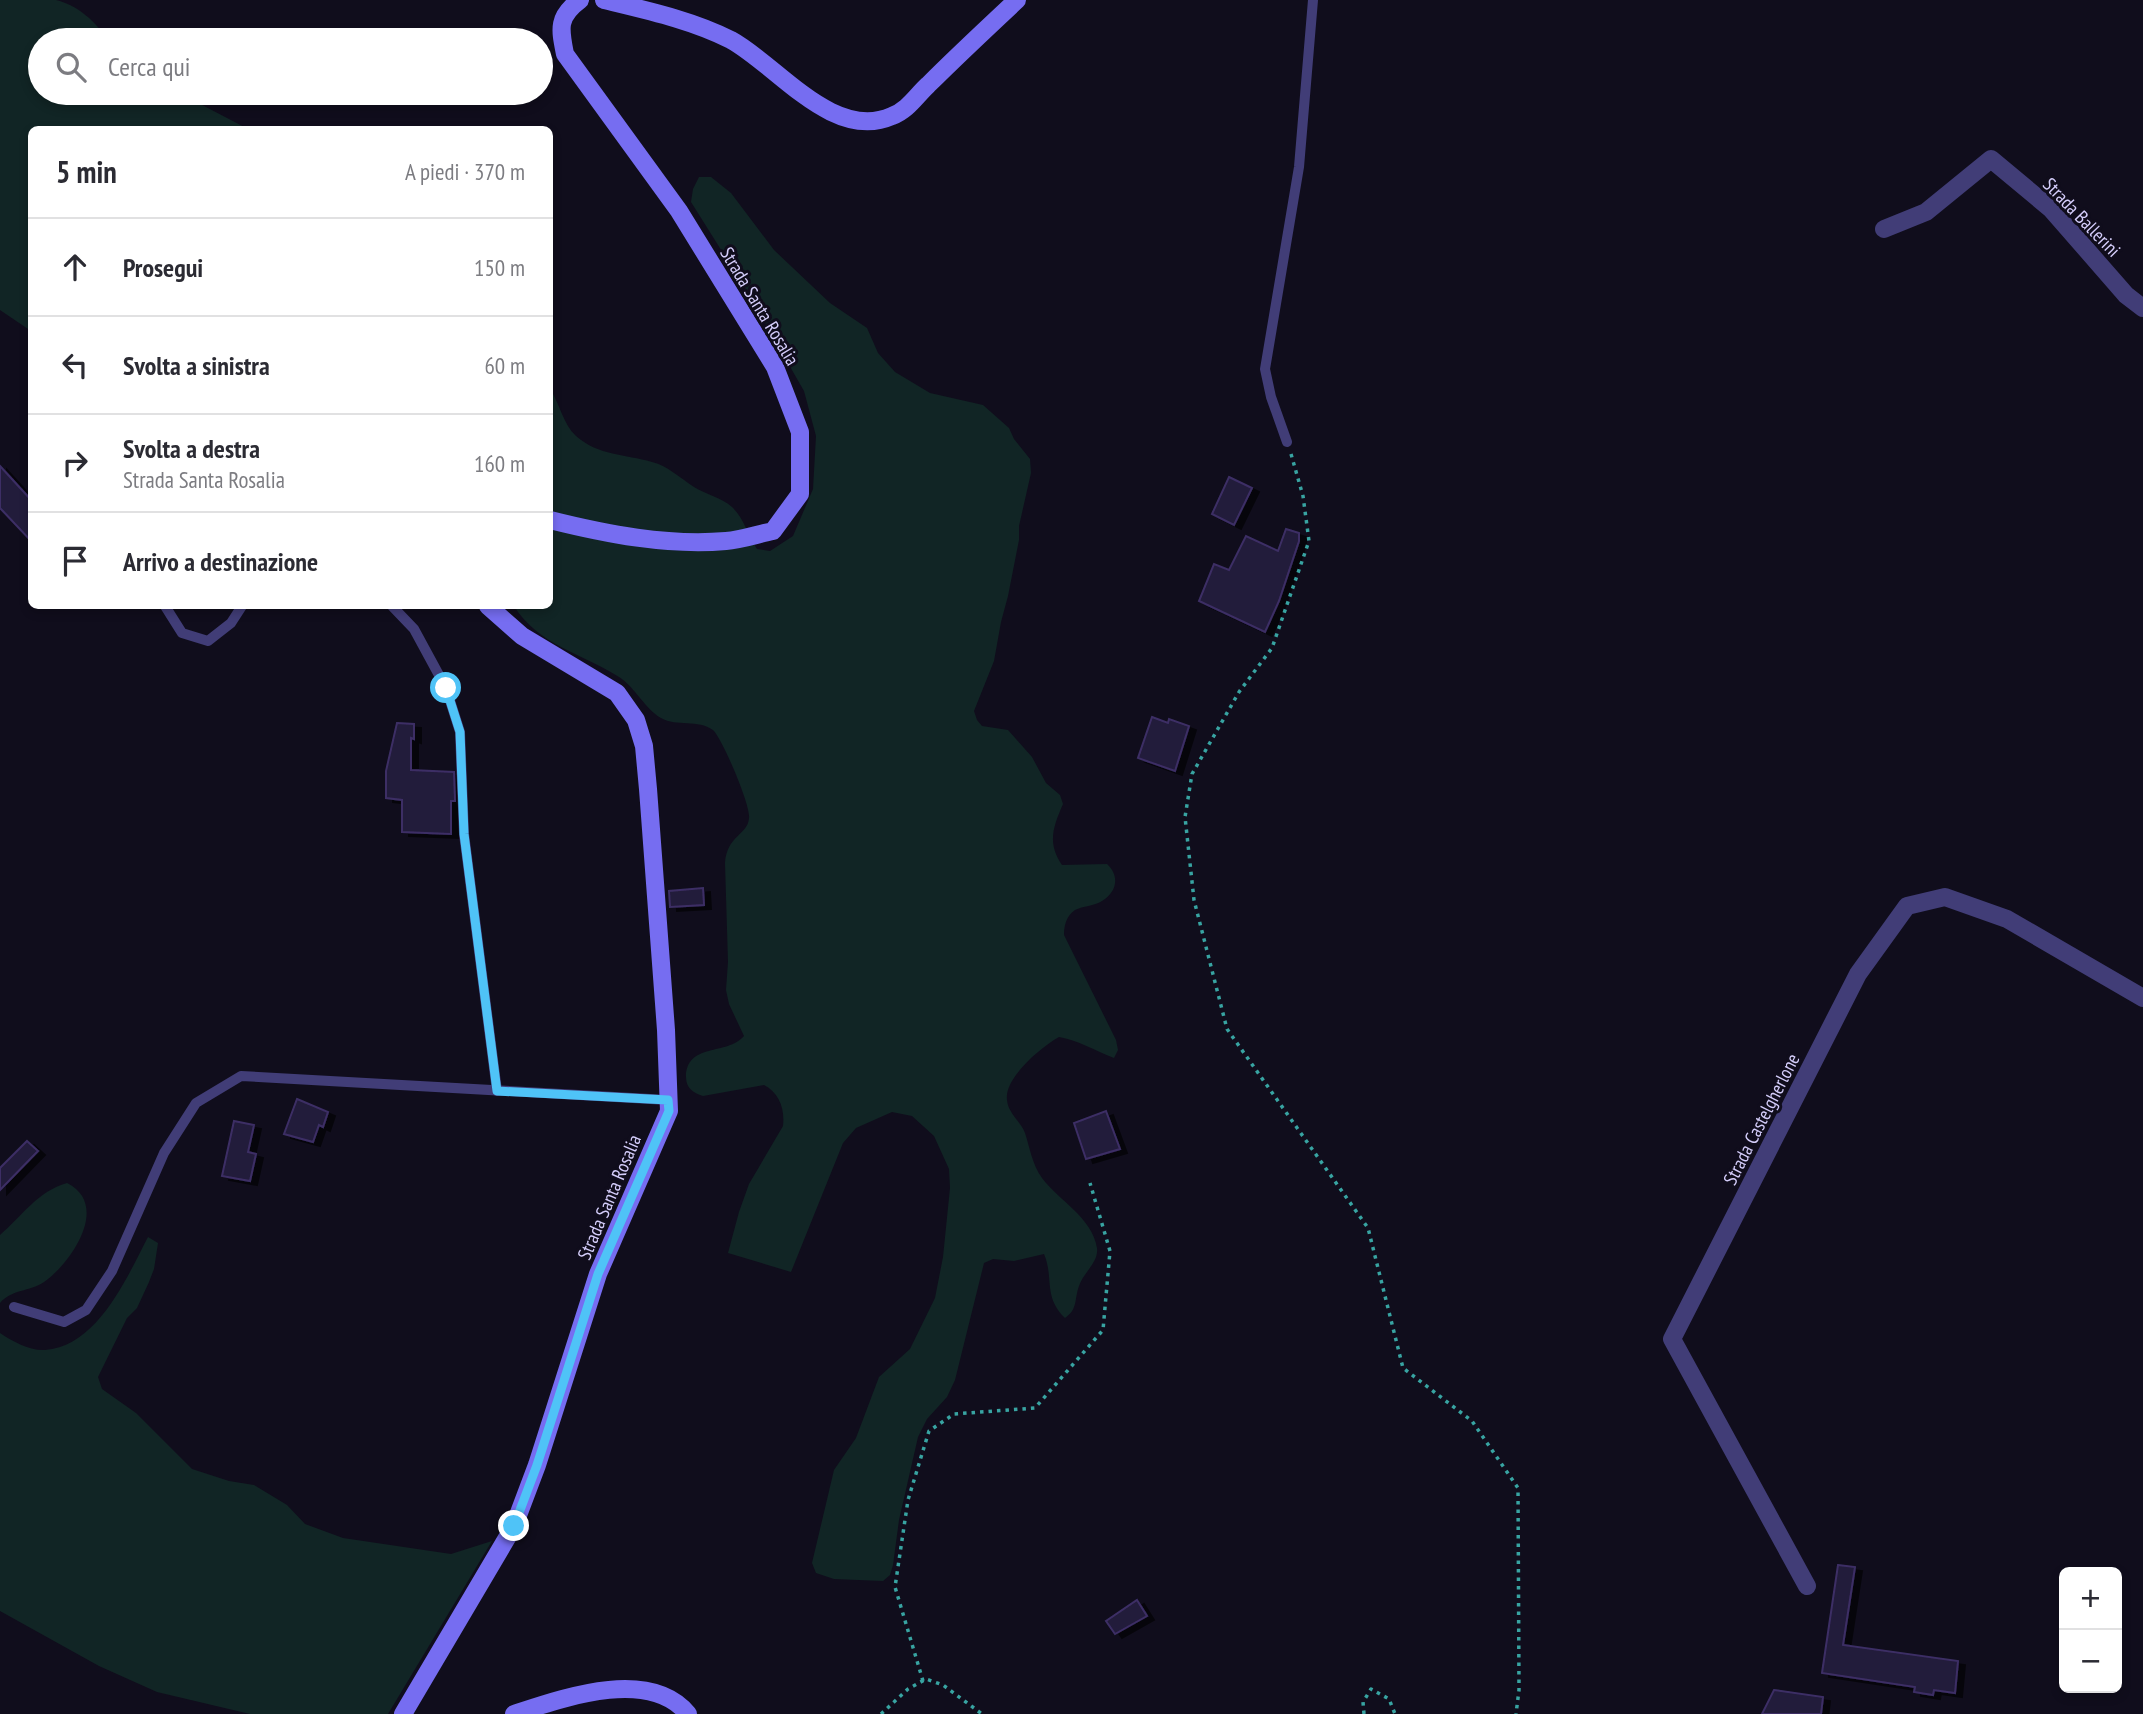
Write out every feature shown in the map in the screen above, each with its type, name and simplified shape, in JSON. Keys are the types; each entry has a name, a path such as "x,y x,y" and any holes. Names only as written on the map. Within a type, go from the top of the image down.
{"street":[{"name":"Strada Santa Rosalia","path":"553,521 599,532 662,540 727,541 773,531 800,494 800,432 775,367 679,211 565,54 560,29 566,10 580,0"},
{"path":"604,0 663,14 731,40 827,110 847,119 870,122 892,117 911,104 925,87 1017,0"},
{"name":"Strada Ballerini","path":"1884,229 1926,212 1991,159 2052,209 2126,295 2143,308"},
{"name":"Strada Santa Rosalia","path":"403,1714 514,1526 537,1465 598,1274 669,1111 666,1030 648,789 644,746 636,720 617,693 522,636 491,609"},
{"name":"Strada Castelgherlone","path":"1807,1586 1672,1339 1858,974 1907,906 1945,897 2007,919 2143,998"},
{"path":"514,1714 561,1698 639,1689 663,1694 683,1707 688,1714"}],"lane":[{"path":"1287,442 1270,397 1265,369 1298,167 1313,0"},
{"path":"166,609 182,633 208,641 231,623 240,609"},
{"path":"395,609 414,629 446,688 460,732 464,834 497,1091"},
{"path":"13,1307 64,1322 86,1310 112,1271 164,1153 196,1102 241,1076 668,1100"}],"path":[{"path":"1287,442 1303,496 1308,541 1272,648 1239,692 1192,774 1185,817 1194,900 1227,1029 1368,1228 1403,1368 1472,1421 1518,1488 1519,1690 1516,1714"},
{"path":"923,1681 895,1587 908,1500 929,1432 954,1414 1035,1408 1103,1329 1110,1251 1090,1183"},
{"path":"881,1714 908,1689 926,1679 943,1685 982,1714"},
{"path":"1364,1714 1363,1702 1371,1689 1389,1699 1395,1714"}],"green space":[{"path":"0,0 56,0 86,15 99,28 28,28 28,105 202,105 242,126 28,126 28,329 0,310"},
{"path":"699,177 711,177 731,193 774,250 830,303 867,328 878,353 895,372 930,393 983,405 1009,428 1030,459 1031,473 994,661 974,711 982,726 1008,730 1032,757 1046,783 1060,795 1063,804 1054,828 1053,842 1062,865 1107,864 1115,879 1114,889 1107,897 1069,915 1064,935 1116,1040 1118,1050 1114,1058 1059,1037 1017,1073 1011,1082 1007,1100 1025,1133 1042,1178 1089,1227 1097,1248 1096,1258 1081,1281 1074,1308 1065,1318 1051,1295 1044,1254 1014,1261 993,1259 984,1263 955,1380 947,1397 927,1419 918,1437 899,1520 893,1565 890,1575 883,1581 834,1579 816,1573 812,1563 834,1470 856,1438 879,1377 910,1349 935,1298 943,1257 950,1188 949,1169 934,1136 912,1116 892,1112 856,1128 843,1143 791,1272 728,1253 749,1184 783,1126 782,1107 777,1097 764,1085 703,1096 691,1090 686,1081 688,1066 693,1059 700,1054 737,1042 744,1036 729,1004 726,990 728,962 725,863 729,847 748,824 748,811 741,787 713,730 701,725 661,718 625,681 548,640 524,620 516,609 553,609 553,395 568,426 585,443 603,451 658,464 698,490 728,504 740,516 757,549 770,551 793,536 813,489 816,436 804,391 745,288 691,202"},
{"path":"67,1183 80,1193 86,1205 86,1219 75,1248 44,1282 10,1295 0,1303 0,1235 39,1198"},
{"path":"148,1237 158,1243 154,1269 137,1308 127,1318 98,1377 102,1389 136,1413 192,1469 229,1481 254,1485 287,1505 305,1524 343,1538 451,1554 492,1541 388,1714 250,1714 157,1692 99,1666 0,1611 0,1333 21,1345 39,1350 64,1346 80,1336 108,1307"}],"building":[{"path":"0,466 28,497 28,538 0,508"},
{"path":"1229,477 1252,488 1234,525 1212,514"},
{"path":"1286,529 1299,533 1299,541 1279,601 1265,632 1199,601 1214,564 1229,570 1246,536 1278,551"},
{"path":"1152,717 1189,726 1175,771 1138,758"},
{"path":"397,723 414,724 411,770 454,772 455,801 451,801 451,834 402,832 402,800 386,798 386,771"},
{"path":"703,888 704,905 670,907 669,891"},
{"path":"297,1099 328,1112 323,1127 319,1125 313,1142 284,1134"},
{"path":"1106,1111 1120,1149 1086,1159 1074,1123"},
{"path":"234,1121 254,1125 248,1152 256,1154 250,1181 222,1176"},
{"path":"27,1141 38,1151 0,1190 0,1168"},
{"path":"1838,1565 1855,1567 1843,1645 1958,1661 1955,1693 1934,1690 1933,1695 1914,1692 1915,1687 1822,1673"},
{"path":"1137,1600 1147,1616 1115,1634 1106,1621"},
{"path":"1774,1690 1823,1697 1821,1714 1762,1714"}],"route":[{"path":"446,688 460,732 464,834 497,1091 668,1100 669,1111 598,1274 537,1465 514,1526"}]}
